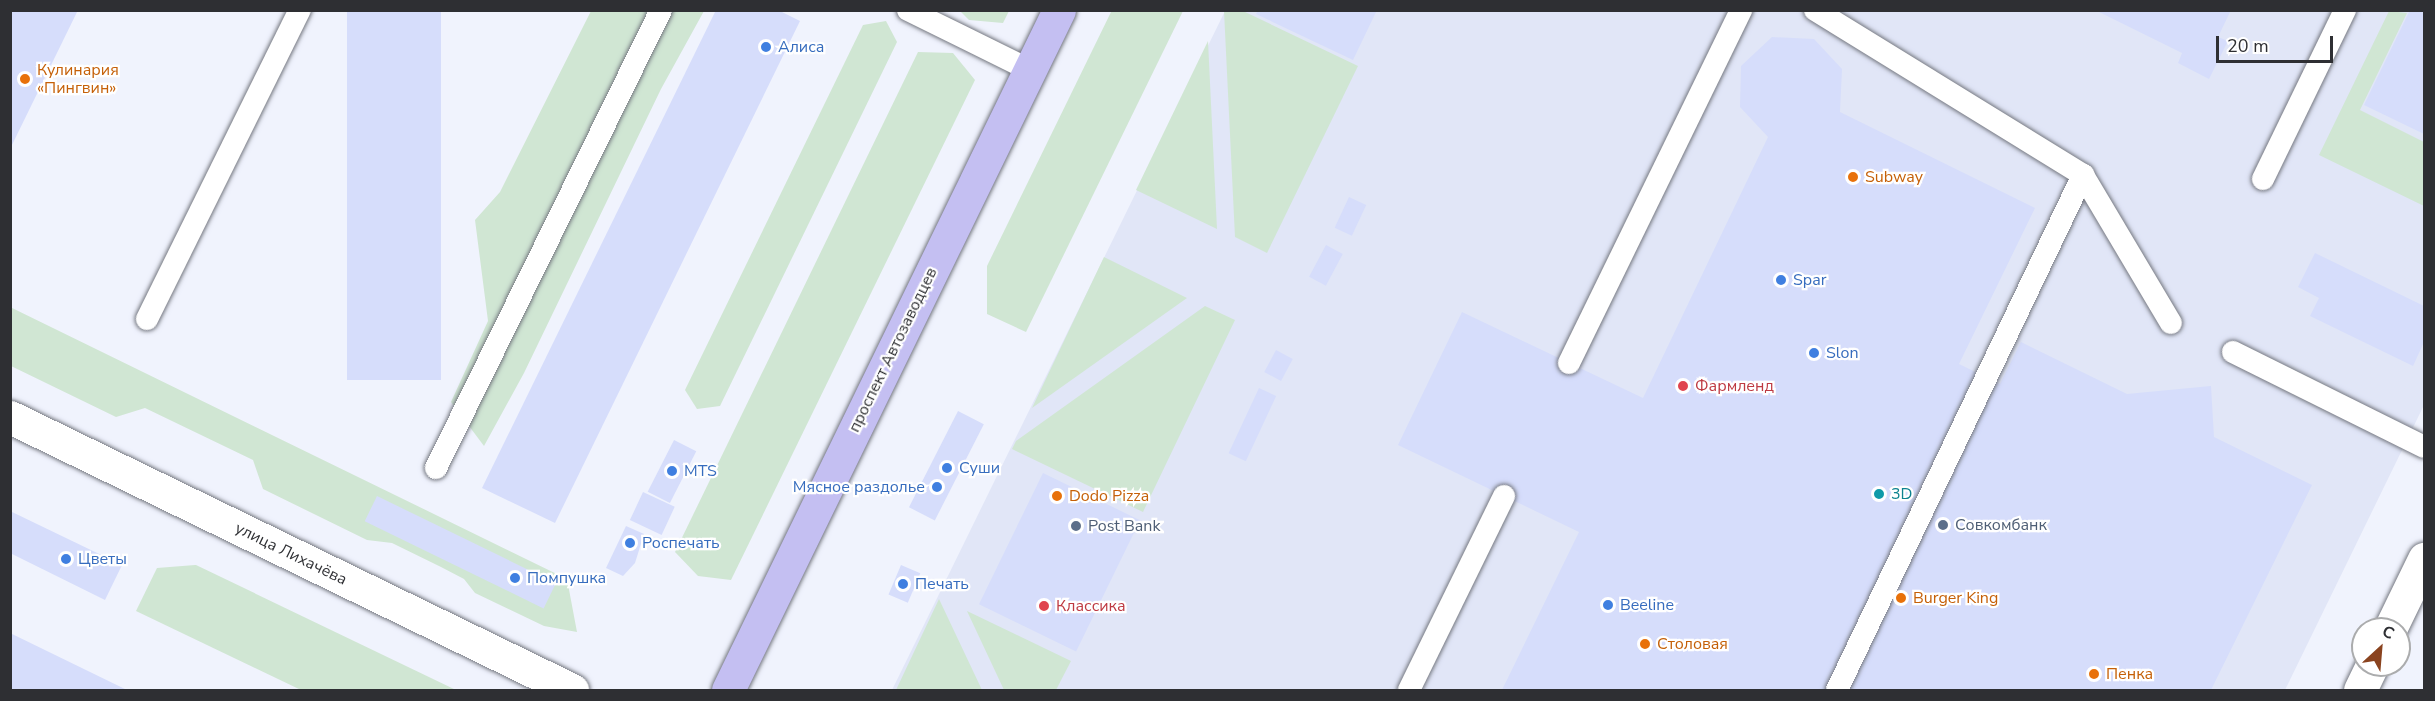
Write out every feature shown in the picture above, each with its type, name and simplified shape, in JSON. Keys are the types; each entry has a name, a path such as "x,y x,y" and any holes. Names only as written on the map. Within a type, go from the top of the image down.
{"main road":[{"name":"проспект Автозаводцев","path":"728,690 1059,10"},
{"name":"улица Лихачёва","path":"10,417 572,690"},
{"path":"2396,617 2424,559"}],"lane":[{"path":"147,320 300,10"},
{"path":"436,468 661,10"},
{"path":"908,10 1030,70"},
{"path":"1569,363 1741,10"},
{"path":"1815,10 2083,175 2171,323"},
{"path":"2262,179 2345,10"},
{"path":"1837,690 2083,175"},
{"path":"2233,352 2424,447"},
{"path":"1409,690 1504,496"}],"shaded area":[{"path":"1225,11 2424,11 2424,405 2285,690 892,690"}],"green space":[{"path":"1112,10 1183,11 1026,332 987,314 987,266"},
{"path":"591,11 704,11 661,89 524,373 484,446 451,402 488,321 475,220 500,192"},
{"path":"960,11 1009,11 1003,23 969,20"},
{"path":"1224,11 1243,11 1358,66 1267,253 1235,237"},
{"path":"2389,11 2407,13 2360,110 2424,142 2424,206 2319,155"},
{"path":"886,21 897,42 720,406 697,409 685,390 863,25"},
{"path":"1208,41 1217,229 1136,190"},
{"path":"918,52 953,53 975,80 731,580 698,576 675,552"},
{"path":"1104,257 1187,298 1032,408"},
{"path":"1205,306 1235,320 1143,512 1012,449 1016,441"},
{"path":"10,307 567,579 577,632 544,626 475,593 464,579 392,543 367,540 263,489 253,460 145,408 116,417 11,366"},
{"path":"195,565 456,690 301,690 136,611 157,568"},
{"path":"939,599 982,690 896,690"},
{"path":"967,611 1071,661 1056,690 1004,690"}],"building":[{"path":"10,10 78,10 10,149"},
{"path":"347,10 441,10 441,380 347,380"},
{"path":"716,10 778,10 800,21 555,523 482,488"},
{"path":"1258,10 1377,10 1353,60 1256,14"},
{"path":"2095,10 2231,10 2218,37 2228,41 2209,79 2178,63 2182,53"},
{"path":"2410,10 2424,10 2424,134 2364,105"},
{"name":"Slon","path":"1772,37 1814,39 1842,69 1840,112 2035,208 1959,364 2000,384 2021,342 2127,394 2211,386 2214,437 2312,485 2211,690 1502,690 1579,532 1398,445 1462,312 1643,398 1768,137 1740,107 1741,66"},
{"path":"1349,197 1366,205 1352,236 1335,228"},
{"path":"1326,245 1343,254 1326,286 1309,277"},
{"path":"2315,253 2424,306 2424,342 2413,366 2310,316 2319,298 2298,287"},
{"path":"1276,350 1293,359 1281,381 1264,372"},
{"path":"1259,388 1276,396 1246,461 1229,453"},
{"path":"958,411 984,424 935,520 909,507"},
{"name":"MTS","path":"674,440 696,451 670,503 648,492"},
{"path":"1043,473 1140,520 1076,652 979,604"},
{"path":"643,492 675,507 662,535 630,520"},
{"path":"377,496 556,583 544,608 365,521"},
{"name":"Цветы","path":"10,511 122,565 105,600 10,553"},
{"name":"Роспечать","path":"626,526 644,534 635,563 623,576 606,568"},
{"name":"Печать","path":"901,565 920,573 908,603 888,594"},
{"path":"10,633 127,690 10,690"}],"place":[{"name":"Алиса","path":"766,47"},
{"name":"Кулинария «Пингвин»","path":"25,79"},
{"name":"Subway","path":"1853,177"},
{"name":"Spar","path":"1781,280"},
{"name":"Slon","path":"1814,353"},
{"name":"Фармленд","path":"1683,386"},
{"name":"Суши","path":"947,468"},
{"name":"MTS","path":"672,471"},
{"name":"Мясное раздолье","path":"937,487"},
{"name":"3D","path":"1879,494"},
{"name":"Dodo Pizza","path":"1057,496"},
{"name":"Совкомбанк","path":"1943,525"},
{"name":"Post Bank","path":"1076,526"},
{"name":"Роспечать","path":"630,543"},
{"name":"Цветы","path":"66,559"},
{"name":"Помпушка","path":"515,578"},
{"name":"Печать","path":"903,584"},
{"name":"Burger King","path":"1901,598"},
{"name":"Beeline","path":"1608,605"},
{"name":"Классика","path":"1044,606"},
{"name":"Столовая","path":"1645,644"},
{"name":"Пенка","path":"2094,674"}]}
